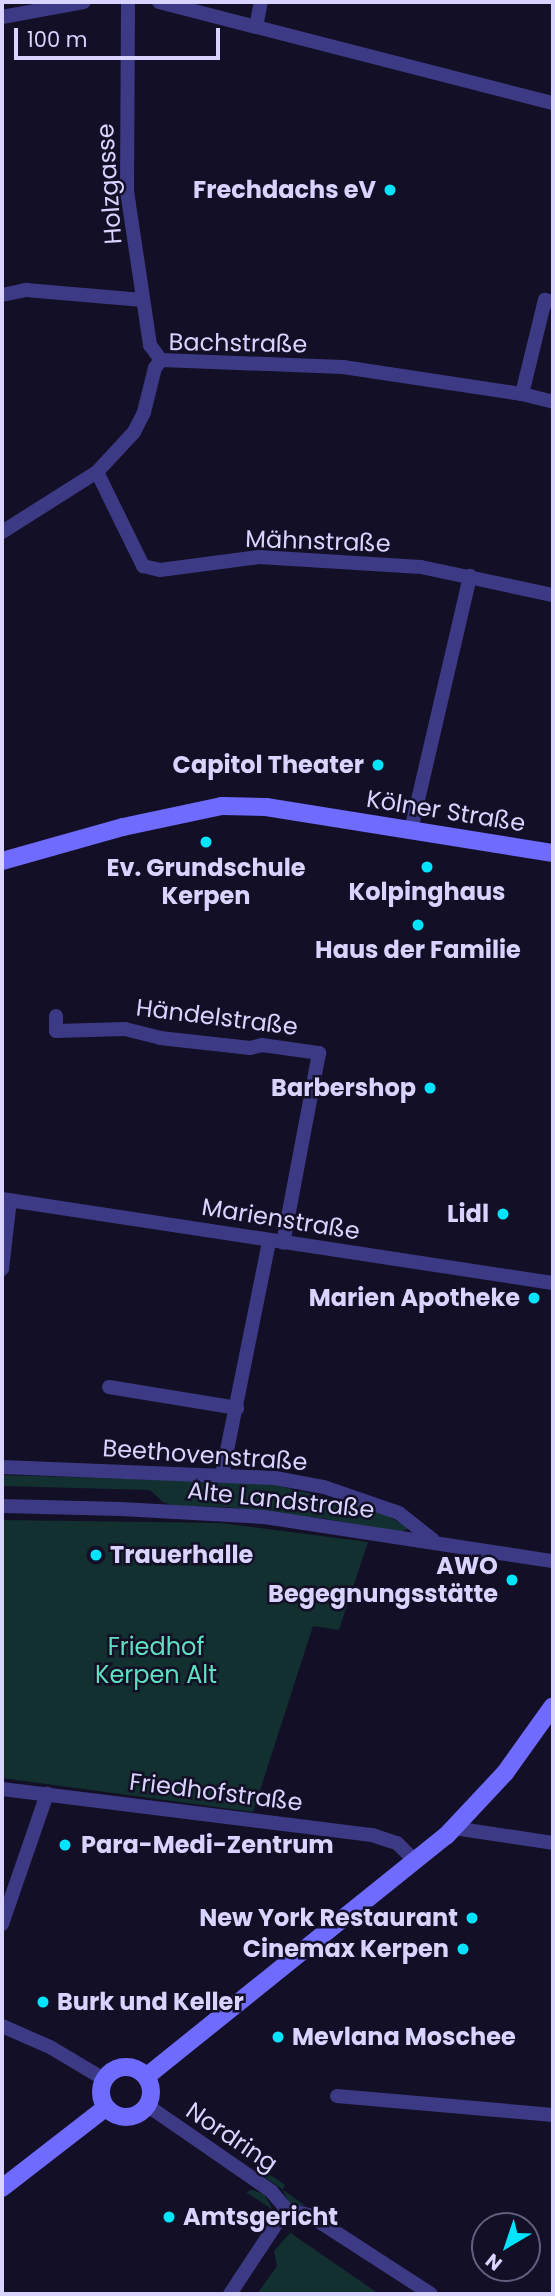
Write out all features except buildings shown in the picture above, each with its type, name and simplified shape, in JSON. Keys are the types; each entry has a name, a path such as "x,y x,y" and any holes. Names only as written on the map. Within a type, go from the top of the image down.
{"street":[{"path":"2,17 84,2"},
{"name":"Holzgasse","path":"128,2 127,191 150,345 161,360"},
{"path":"159,2 553,103"},
{"path":"256,27 261,2"},
{"path":"2,295 26,290 143,300"},
{"path":"522,394 545,300 553,302"},
{"name":"Bachstraße","path":"2,532 97,472 134,432 144,412 155,368 161,360 343,368 522,394 553,402"},
{"name":"Mähnstraße","path":"97,472 144,566 160,570 260,557 421,567 553,595"},
{"path":"411,830 470,576"},
{"name":"Kölner Straße","path":"2,861 123,827 222,806 266,807 553,853"},
{"name":"Händelstraße","path":"56,1016 56,1031 125,1029 160,1038 250,1048 262,1045 319,1053 276,1242"},
{"path":"2,1269 6,1199"},
{"name":"Marienstraße","path":"6,1199 553,1283"},
{"path":"222,1475 276,1242"},
{"path":"109,1387 237,1408"},
{"name":"Beethovenstraße","path":"2,1467 275,1478 324,1487 399,1513 433,1540"},
{"name":"Alte Landstraße","path":"2,1506 159,1510 264,1517 433,1540 553,1561"},
{"path":"147,2076 416,1862 454,1828 505,1773 553,1706"},
{"name":"Friedhofstraße","path":"2,1788 372,1835 397,1843 416,1862"},
{"path":"2,1924 47,1794"},
{"path":"454,1828 553,1843"},
{"path":"2,2026 50,2047 104,2079"},
{"path":"132,2067 147,2076 151,2096 148,2106 135,2116 119,2117 105,2108 100,2090 104,2079 115,2068 132,2067"},
{"path":"337,2096 553,2115"},
{"name":"Nordring","path":"148,2106 271,2191 286,2209 309,2216 431,2294"},
{"path":"2,2188 105,2108"},
{"path":"230,2294 286,2209"}],"green space":[{"path":"2,1475 268,1483 376,1510 410,1528 401,1532 327,1519 226,1507 174,1506 163,1502 150,1490 2,1486"},
{"name":"Friedhof Kerpen Alt","path":"2,1520 221,1523 368,1542 339,1630 313,1626 253,1812 2,1778"},
{"path":"260,2168 285,2185 283,2190 306,2206 290,2204 282,2189 257,2172"},
{"path":"252,2190 264,2194 273,2210 246,2192"},
{"path":"290,2233 379,2294 257,2294 277,2266 274,2251"}],"place":[{"name":"Frechdachs eV","path":"390,190"},
{"name":"Capitol Theater","path":"378,765"},
{"name":"Ev. Grundschule Kerpen","path":"206,842"},
{"name":"Kolpinghaus","path":"427,867"},
{"name":"Haus der Familie","path":"418,925"},
{"name":"Barbershop","path":"430,1088"},
{"name":"Lidl","path":"503,1214"},
{"name":"Marien Apotheke","path":"534,1298"},
{"name":"Trauerhalle","path":"96,1555"},
{"name":"AWO Begegnungsstätte","path":"512,1580"},
{"name":"Para-Medi-Zentrum","path":"65,1845"},
{"name":"New York Restaurant","path":"472,1918"},
{"name":"Cinemax Kerpen","path":"463,1949"},
{"name":"Burk und Keller","path":"43,2002"},
{"name":"Mevlana Moschee","path":"278,2037"},
{"name":"Amtsgericht","path":"169,2217"}]}
